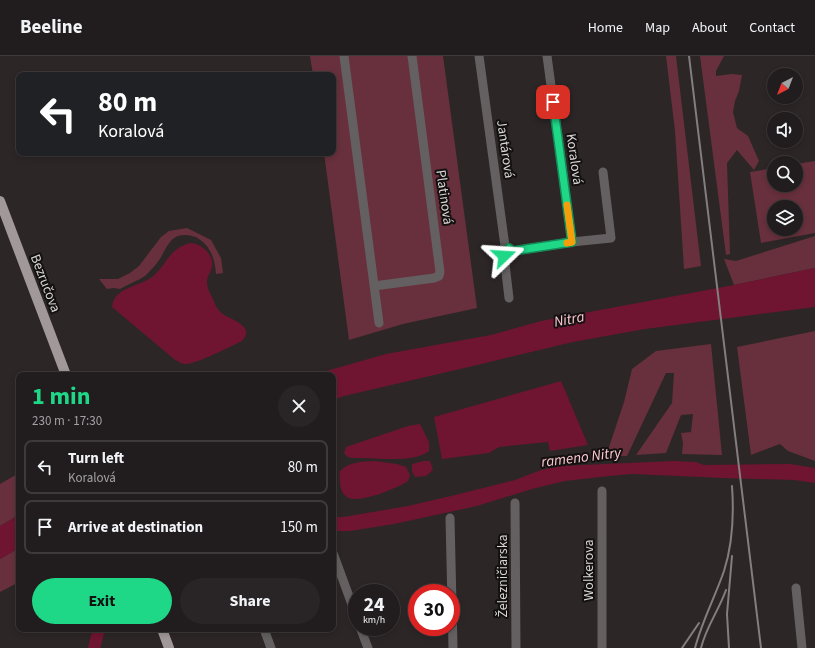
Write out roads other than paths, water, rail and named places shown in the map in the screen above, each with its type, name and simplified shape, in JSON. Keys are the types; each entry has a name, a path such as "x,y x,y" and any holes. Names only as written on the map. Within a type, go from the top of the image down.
{"main road":[{"name":"Bezručova","path":"0,202 65,372"},
{"path":"163,632 169,648"}],"street":[{"path":"344,56 379,322"},
{"name":"Platinová","path":"374,286 434,278 439,276 440,272 412,56"},
{"name":"Jantárová","path":"479,56 507,247 504,256 509,298"},
{"name":"Koralová","path":"547,56 572,242"},
{"path":"507,247 513,251 611,238 603,172"},
{"name":"Wolkerova","path":"602,491 602,648"},
{"name":"Železničiarska","path":"515,503 516,648"},
{"path":"450,518 453,648"},
{"path":"336,561 348,594"},
{"path":"796,588 802,648"},
{"path":"265,632 271,648"},
{"path":"363,636 368,648"}],"water":[{"path":"190,243 203,247 209,254 212,267 207,284 210,293 217,308 223,314 241,324 246,331 246,336 242,341 197,362 185,364 174,359 112,307 117,295 122,291 152,277 172,253"},
{"name":"Nitra","path":"815,268 815,307 645,329 573,342 336,399 336,372 323,372 386,354 491,335 541,321 734,285"},
{"path":"561,381 588,445 550,451 548,442 499,447 489,453 442,459 434,417"},
{"path":"420,424 429,442 429,451 422,455 403,459 381,459 352,458 348,457 344,453 346,447 408,426"},
{"path":"375,461 397,464 406,467 410,475 408,481 388,491 370,497 355,499 346,496 341,490 340,486 340,471 348,465"},
{"path":"430,461 433,470 426,476 415,477 412,471 412,464"},
{"path":"674,461 696,462 704,465 790,464 815,468 815,483 794,480 632,474 609,476 565,481 532,489 477,506 394,524 350,531 336,531 336,517 408,506 515,480 541,470 560,466"},
{"path":"16,517 16,550 0,559 0,526"}],"waterway":[{"name":"rameno Nitry","path":"94,648 98,632"}],"railway":[{"path":"689,56 761,648"},
{"path":"695,648 727,560 732,528 732,486"},
{"path":"729,648 727,614 732,556"},
{"path":"701,648 706,633 726,590"},
{"path":"682,648 699,623"}]}
